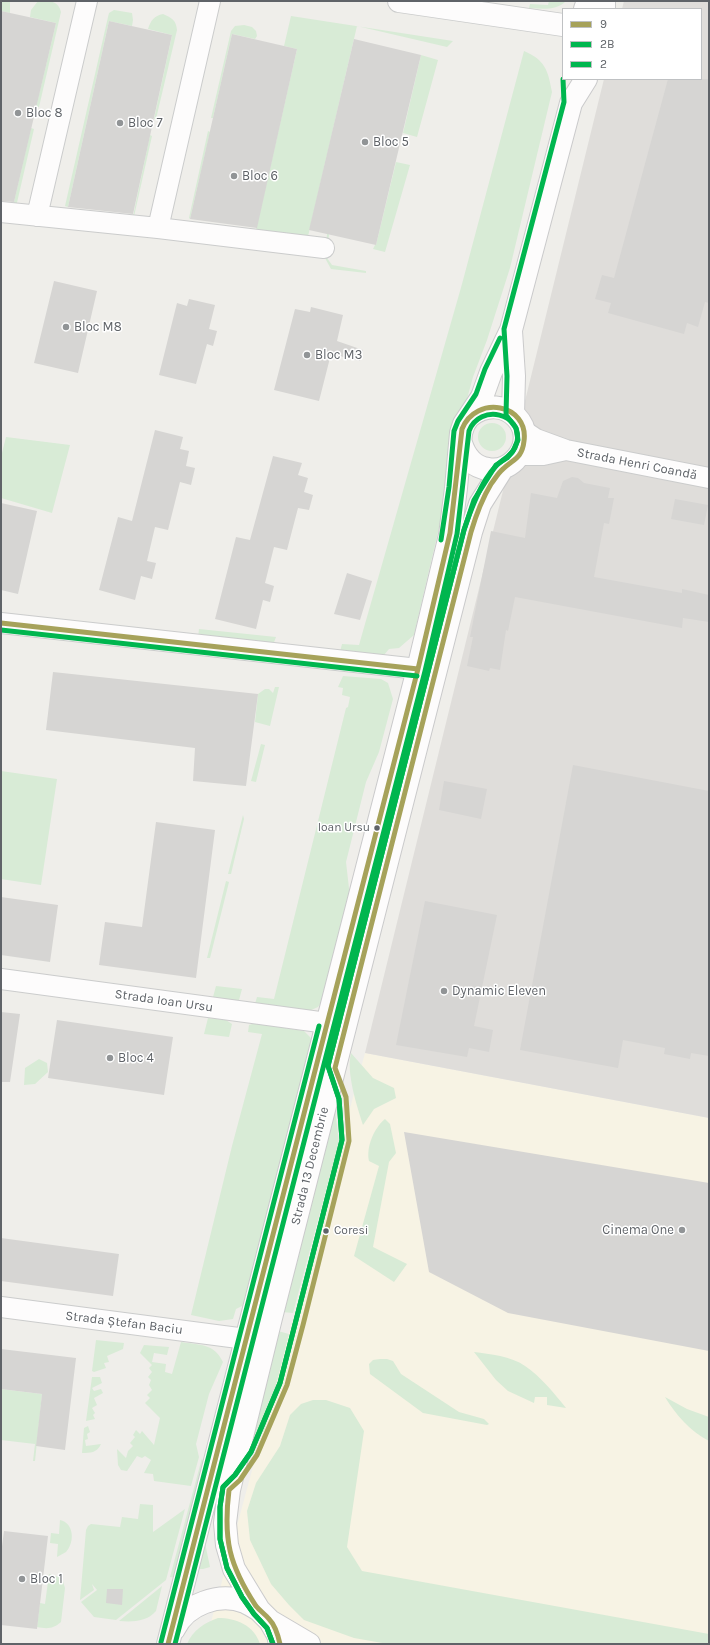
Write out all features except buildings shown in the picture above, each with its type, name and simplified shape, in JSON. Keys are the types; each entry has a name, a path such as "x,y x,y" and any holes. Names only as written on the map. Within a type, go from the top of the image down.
{"main road":[{"path":"399,1 562,25"},
{"name":"Strada 13 Decembrie","path":"169,1641 418,669 450,535 463,428 482,397 491,372 511,330 571,103 570,80"},
{"name":"Strada 13 Decembrie","path":"571,103 585,80"},
{"name":"Strada 13 Decembrie","path":"280,1644 278,1635 234,1569 227,1545 225,1523 229,1490 271,1318 471,532 480,504 502,468 512,463 519,455 524,444 518,422 511,330"},
{"path":"470,416 478,410 493,406 500,407 518,422"},
{"path":"461,443 464,453 476,466 493,470 502,468"},
{"name":"Strada 13 Decembrie","path":"169,1641 176,1624 186,1613 198,1605 212,1599 228,1598 244,1602 264,1615"},
{"path":"264,1615 309,1644"}],"street":[{"path":"37,216 87,1"},
{"path":"158,228 210,1"},
{"path":"1,212 158,228 324,248"},
{"name":"Strada Henri Coandă","path":"518,422 536,439 566,450 709,478"},
{"name":"Strada Henri Coandă","path":"519,455 543,455 566,450"},
{"path":"1,623 418,669"},
{"name":"Strada Ioan Ursu","path":"1,979 327,1023"},
{"name":"Strada Ștefan Baciu","path":"1,1307 246,1339"}],"shaded area":[{"path":"624,1 709,1 709,1118 365,1053 604,80 702,80 702,8 622,8"},
{"name":"Coresi","path":"365,1053 709,1118 709,1644 205,1644"}],"green space":[{"path":"1,1 10,1 10,13 1,11"},
{"path":"38,1 50,1 56,3 61,12 39,107 36,107 56,23 30,17 31,10"},
{"path":"549,1 566,1 553,8 529,8 530,4 548,5"},
{"path":"114,10 132,13 132,26 109,21 68,207 65,206 108,17 109,13"},
{"path":"163,14 173,20 176,24 177,30 156,119 154,119 172,35 148,29 153,19"},
{"path":"291,16 357,26 306,245 255,234 297,49 284,46"},
{"path":"244,25 252,27 256,31 257,36 255,39 232,34 213,118 211,118 231,31 235,26"},
{"path":"359,27 453,41 447,47"},
{"path":"524,51 531,54 541,62 547,72 552,92 510,268 487,340 473,377 461,421 442,515 414,635 399,648 389,649 384,655 340,652 342,644 359,645 462,284"},
{"path":"421,55 438,60 417,137 403,133"},
{"path":"31,128 34,129 16,207 13,206"},
{"path":"208,131 210,132 190,219 189,218"},
{"path":"150,135 152,136 132,221"},
{"path":"396,162 410,165 385,252 373,249 376,245"},
{"path":"327,234 329,234 327,258 332,265 366,271 366,273 331,269 325,258"},
{"path":"492,423 502,427 506,437 502,447 492,451 482,447 478,437 482,427"},
{"path":"6,437 70,445 52,513 1,498 1,457"},
{"path":"199,629 276,637 273,645 198,638"},
{"path":"343,676 381,679 388,683 393,699 379,752 366,782 346,862 350,897 321,1003 318,1007 309,1011 255,1004 257,997 274,999 346,708 348,707 350,697 342,695 343,688 338,687"},
{"path":"275,687 279,687 270,726 255,722 258,694 265,689 269,689 273,693"},
{"path":"261,744 265,745 256,782 251,781"},
{"path":"1,771 57,779 41,885 1,879"},
{"path":"243,815 244,819 231,874 228,874"},
{"path":"226,881 229,882 210,958 207,958"},
{"path":"216,986 242,989 239,1000 237,1002 214,999 213,997"},
{"path":"208,1018 226,1020 232,1024 229,1037 204,1034"},
{"path":"255,1023 304,1031 312,1041 246,1304 236,1309 233,1319 219,1321 191,1315 232,1146 262,1034 248,1032 249,1025"},
{"path":"351,1053 373,1078 394,1088 396,1098 374,1109 363,1125 351,1080"},
{"path":"39,1059 47,1063 48,1072 35,1084 24,1085 25,1068"},
{"path":"335,1110 339,1142 293,1313 282,1312"},
{"path":"385,1119 390,1124 396,1153 389,1162 373,1247 407,1264 394,1282 354,1256 379,1166 369,1161 368,1156 370,1144 377,1127"},
{"path":"278,1331 289,1334 265,1429 248,1455"},
{"path":"96,1340 124,1343 123,1349 107,1356 109,1362 104,1363 106,1368 94,1372 92,1371"},
{"path":"181,1342 211,1348 223,1362 209,1394 196,1444 199,1457 191,1486 154,1481 153,1474 144,1473 151,1460 145,1456 142,1458 137,1456 127,1471 121,1470 118,1465 117,1449 126,1458 128,1451 133,1446 130,1443 135,1437 133,1435 136,1430 140,1434 142,1431 154,1445 160,1418 145,1403 150,1398 147,1395 152,1390 149,1385 151,1380 148,1377 152,1372 149,1368 152,1365 140,1353 144,1345 169,1347 167,1355 154,1353 152,1362 166,1364 165,1372 172,1374"},
{"path":"474,1352 500,1356 525,1366 542,1380 566,1408 547,1405 547,1397 535,1397 534,1403 508,1391 496,1380"},
{"path":"380,1359 393,1361 401,1374 459,1412 484,1419 489,1424 487,1425 423,1413 370,1374 369,1364 373,1360"},
{"path":"92,1377 100,1377 102,1383 92,1388 94,1391 101,1389 103,1393 94,1398 97,1405 92,1408 95,1413 93,1415 95,1419 86,1421"},
{"path":"1,1389 42,1394 35,1461 33,1461 35,1444 1,1440"},
{"path":"665,1397 687,1409 709,1417 709,1441 684,1422"},
{"path":"313,1400 326,1400 350,1408 364,1431 347,1547 362,1571 709,1634 709,1644 388,1644 354,1638 304,1620 271,1584 250,1540 247,1511 256,1483 280,1446 290,1415 301,1404"},
{"path":"88,1426 90,1432 87,1434 88,1439 85,1440 86,1446 101,1444 95,1451 90,1453 82,1453 84,1428"},
{"path":"202,1458 205,1469 176,1578 170,1577"},
{"path":"140,1504 153,1505 153,1532 185,1509 166,1580 116,1620 94,1617 81,1602 97,1590 92,1584 94,1590 80,1600 86,1530 91,1524 120,1527 122,1517 138,1519"},
{"path":"60,1520 68,1525 72,1533 72,1538 66,1552 57,1557 58,1544 50,1543 51,1533 59,1534"},
{"path":"204,1538 210,1567 195,1569"},
{"path":"49,1574 62,1578 65,1588 61,1622 50,1628 37,1627 40,1603 45,1604"},
{"path":"162,1586 156,1611 152,1615 139,1620 119,1621"},
{"path":"218,1618 238,1621 249,1627 257,1637 260,1644 187,1644 189,1639 196,1631 208,1622"}],"transit line":[{"name":"2","path":"273,1644 267,1628 254,1614 242,1597 227,1568 220,1539 220,1507 223,1487 235,1475 251,1452 280,1383 342,1140 339,1099 328,1066 464,530 474,500 496,465 507,458 513,451 518,440 516,428 506,415 507,376 504,329 564,102 563,80"},
{"name":"2","path":"441,540 449,487 454,431 458,421 476,394 485,369 500,338"},
{"name":"9","path":"168,1644 418,669 450,533 462,429 469,418 478,411 489,408 500,408 510,412 518,419 523,428 523,447 519,455 498,474 491,484 485,495 471,532 335,1068 346,1097 349,1141 287,1385 257,1455 240,1480 229,1490 227,1523 230,1551 234,1564 256,1606 273,1624 280,1644"},
{"name":"2B","path":"175,1644 425,671 457,534 469,431 474,422 482,417 499,415 507,418 514,424 517,432 517,442 514,450 497,465 482,485 464,530 328,1066 339,1099 342,1140 280,1383 251,1452 235,1475 223,1487 220,1507 220,1539 227,1568 242,1597 254,1614 267,1628 273,1644"},
{"name":"9","path":"1,623 418,669"},
{"name":"2B","path":"1,630 417,676"},
{"name":"2","path":"161,1642 319,1026"}],"place":[{"name":"Bloc 8","path":"18,113"},
{"name":"Bloc 7","path":"120,123"},
{"name":"Bloc 5","path":"365,142"},
{"name":"Bloc 6","path":"234,176"},
{"name":"Bloc M8","path":"66,327"},
{"name":"Bloc M3","path":"307,355"},
{"name":"Ioan Ursu","path":"377,828"},
{"name":"Dynamic Eleven","path":"444,991"},
{"name":"Bloc 4","path":"110,1058"},
{"name":"Cinema One","path":"682,1230"},
{"name":"Coresi","path":"326,1231"},
{"name":"Bloc 1","path":"22,1579"}]}
